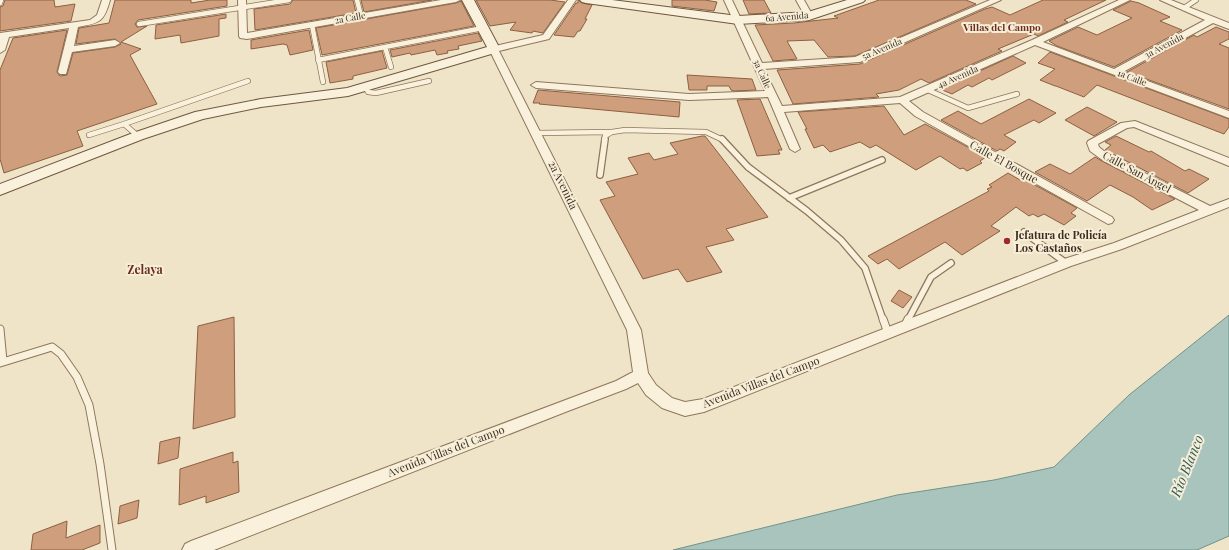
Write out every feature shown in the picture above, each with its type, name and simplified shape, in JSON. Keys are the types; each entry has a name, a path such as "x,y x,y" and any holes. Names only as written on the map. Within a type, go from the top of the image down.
{"street":[{"path":"0,50 3,36 92,22 99,19 102,15 106,0"},
{"name":"2a Calle","path":"242,4 243,36 456,0"},
{"name":"2a Avenida","path":"468,0 537,132 634,330 641,375"},
{"path":"0,190 138,136 200,115 262,103 348,92 494,49 546,37 572,0"},
{"path":"586,0 738,20"},
{"name":"3a Calle","path":"728,0 795,149"},
{"path":"800,0 809,16"},
{"name":"6a Avenida","path":"738,20 809,16 859,0"},
{"name":"5a Avenida","path":"758,66 856,60 997,0"},
{"name":"4a Avenida","path":"778,109 902,100 928,90 1126,0"},
{"path":"1171,1 1185,4 1229,26"},
{"name":"3a Avenida","path":"1116,72 1213,19"},
{"path":"63,72 74,25"},
{"name":"1a Calle","path":"1035,42 1229,115"},
{"path":"68,50 115,44"},
{"path":"536,85 689,98 771,94"},
{"name":"Calle El Bosque","path":"902,100 919,114 1108,220"},
{"name":"Calle San Ángel","path":"1211,211 1105,157 1094,149 1092,143 1125,125 1135,124 1229,162"},
{"name":"Avenida Villas del Campo","path":"192,550 563,406 621,385 641,375 651,390 667,403 685,409 704,405 1066,263 1118,246 1229,203"}],"lane":[{"path":"0,4 1,0"},
{"path":"139,24 242,4 289,0"},
{"path":"357,0 361,16"},
{"path":"1185,4 1194,1"},
{"path":"1185,4 1194,1"},
{"path":"312,25 323,82"},
{"path":"318,60 483,28"},
{"path":"385,47 391,67"},
{"path":"89,135 248,81"},
{"path":"365,86 368,92 376,93 429,81"},
{"path":"928,90 968,108 1017,94"},
{"path":"124,124 138,136"},
{"path":"537,132 612,132 625,130 688,131 706,132 722,138 748,167 841,240 865,268 888,333"},
{"path":"600,175 605,136 612,132"},
{"path":"789,198 882,160"},
{"path":"1024,232 1066,263"},
{"path":"904,327 931,277 951,262"},
{"path":"0,329 2,362 52,347 61,354 77,377 89,405 100,464 112,550"}],"water":[{"name":"Río Blanco","path":"1229,315 1229,536 1197,550 673,550 897,495 994,480 1054,467 1129,395"}],"building":[{"path":"5,0 54,0 55,7 75,4 71,21 0,31 0,7 3,6"},
{"path":"115,0 191,0 191,3 210,0 227,0 227,6 138,20 135,24 137,27 147,26 121,42 141,49 130,55 157,104 77,131 83,146 4,173 0,159 0,70 13,38 67,30 57,72 60,76 67,75 73,53 115,47 121,44 115,39 76,44 79,28 109,23"},
{"path":"293,0 353,0 356,13 255,30 254,9 290,4"},
{"path":"361,0 432,0 364,12"},
{"path":"476,0 550,0 565,2 543,33 533,31 532,33 510,30 516,22 490,26"},
{"path":"578,0 582,3 592,5 585,19 587,19 580,31 578,31 574,37 554,35 576,3 578,3"},
{"path":"672,0 705,0 717,2 714,11 672,6"},
{"path":"743,0 764,0 771,13 749,14"},
{"path":"879,0 966,0 976,4 855,56 828,57 814,40 787,41 797,59 773,61 755,25 794,23 838,18 834,16"},
{"path":"1043,0 1106,0 1064,20 1068,22 1038,36 1034,34 998,49 1002,51 929,83 921,79 899,90 876,94 879,97 793,104 777,70 860,64 985,9 992,7 1010,15"},
{"path":"461,1 474,26 322,55 316,28"},
{"path":"1131,1 1170,17 1160,21 1182,30 1114,67 1057,46 1049,41 1078,27 1097,35 1132,18 1113,10"},
{"path":"226,14 226,18 219,19 219,36 181,43 180,35 155,39 156,25"},
{"path":"1216,27 1229,32 1229,39 1219,44 1229,48 1229,109 1127,72 1194,35 1197,37"},
{"path":"309,30 313,50 290,55 287,45 283,44 251,49 251,40"},
{"path":"478,33 482,41 458,46 459,49 447,51 448,53 437,55 435,50 392,57 390,50"},
{"path":"382,51 387,68 353,76 353,79 330,83 326,62"},
{"path":"1050,52 1229,119 1229,127 1224,134 1097,85 1084,97 1040,80 1055,69 1038,63"},
{"path":"1013,56 1026,63 992,80 989,78 972,87 968,85 952,94 940,89"},
{"path":"687,75 752,79 756,90 734,91 731,90 729,86 707,86 707,90 689,90"},
{"path":"538,90 680,102 679,117 533,103"},
{"path":"760,99 782,150 778,150 780,154 757,156 737,100"},
{"path":"1029,99 1056,113 1039,123 1034,120 1004,135 1016,142 1004,151 1000,149 997,151 941,120 958,111 981,124"},
{"path":"884,106 904,135 925,124 986,157 980,161 982,163 967,171 963,168 960,169 940,156 916,170 876,145 870,148 860,142 830,152 823,145 814,148 805,129 807,129 798,112"},
{"path":"1087,107 1117,122 1094,136 1065,120"},
{"path":"705,136 768,217 726,229 734,240 706,247 722,272 687,282 678,269 643,279 600,200 615,196 606,182 638,174 628,158 649,153 654,160 678,154 670,143"},
{"path":"1116,136 1149,152 1151,151 1185,171 1189,169 1209,179 1188,193 1105,150 1111,145 1105,142"},
{"path":"1095,157 1175,199 1152,210 1133,197 1110,185 1087,201 1035,172 1050,164 1070,174"},
{"path":"1008,173 1020,180 1024,179 1077,208 1071,213 1076,216 1064,225 1044,214 1038,217 1033,214 1029,216 1016,207 991,226 1000,231 962,255 945,242 899,269 887,259 878,264 868,256 989,191 987,189 992,187 989,185"},
{"path":"899,290 912,297 903,308 891,301"},
{"path":"234,317 235,417 193,429 198,326"},
{"path":"180,437 178,458 158,464 160,442"},
{"path":"233,452 233,463 238,461 239,492 206,503 206,496 179,505 180,469"},
{"path":"139,500 137,518 118,524 120,506"},
{"path":"67,521 66,538 100,525 100,543 82,550 31,550 33,534"}],"place":[{"name":"Jefatura de Policía Los Castaños","path":"1007,241"}],"district":[{"name":"Villas del Campo","path":"1002,27"},
{"name":"Zelaya","path":"145,270"}]}
